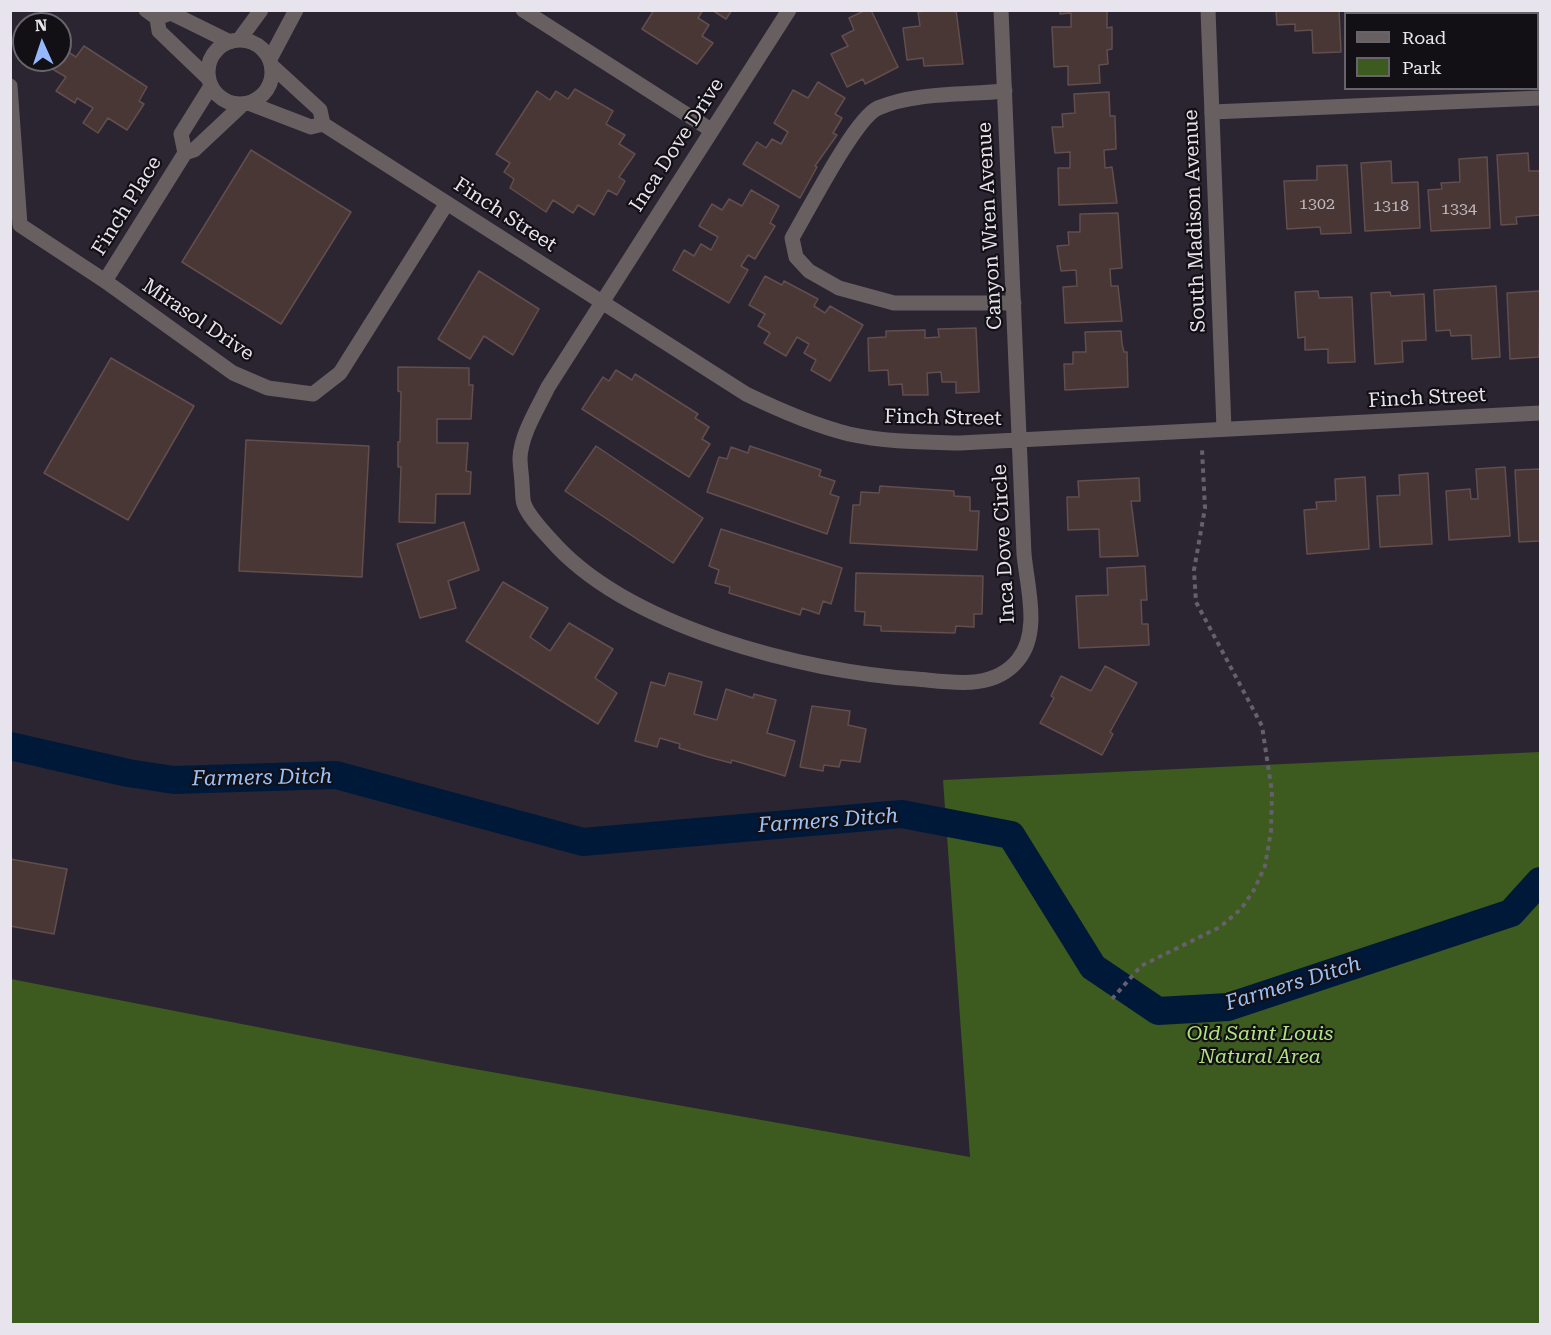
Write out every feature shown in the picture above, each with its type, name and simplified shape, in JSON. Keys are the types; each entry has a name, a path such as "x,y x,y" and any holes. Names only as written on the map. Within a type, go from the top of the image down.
{"street":[{"path":"210,83 209,62 216,51 235,41 261,10"},
{"path":"271,62 262,48 253,42 235,41 171,13 152,14 159,31 210,83 219,97 228,102 247,104 268,90 272,80 271,62 296,10"},
{"path":"524,10 711,130"},
{"name":"Inca Dove Drive","path":"601,302 789,10"},
{"name":"Canyon Wren Avenue","path":"1001,10 1020,440"},
{"name":"South Madison Avenue","path":"1208,10 1224,429"},
{"name":"Finch Street","path":"271,62 320,110 323,124 746,394 799,419 850,434 908,442 1020,440 1540,414"},
{"name":"Finch Place","path":"185,153 181,134 210,83"},
{"name":"Mirasol Drive","path":"10,86 20,225 105,281 233,373 268,388 313,394 340,374 447,203"},
{"path":"1005,91 903,100 875,109 856,129 792,238 796,257 809,271 839,288 894,303 1014,303"},
{"path":"1212,112 1540,98"},
{"name":"Finch Street","path":"247,104 311,127 323,124"},
{"name":"Finch Place","path":"105,281 185,153 194,150 247,104"},
{"name":"Inca Dove Circle","path":"601,302 548,387 531,422 520,457 524,504 538,526 564,554 592,577 669,620 760,653 837,671 978,683 1009,669 1020,659 1028,640 1032,621 1023,555 1020,440"}],"path":[{"path":"1112,999 1141,966 1220,927 1241,909 1254,890 1265,866 1271,831 1272,792 1262,726 1196,602 1194,570 1205,508 1201,430"}],"green space":[{"name":"Old Saint Louis Natural Area","path":"1540,752 1540,1324 11,1324 11,979 452,1065 970,1157 943,780"}],"building":[{"path":"654,10 703,10 698,18 709,25 702,36 713,43 697,64 642,29"},
{"path":"712,10 732,10 726,19"},
{"path":"871,10 898,67 865,84 863,79 847,87 831,54 848,46 842,36 854,30 849,18"},
{"path":"956,10 963,64 924,66 923,58 907,60 903,28 920,26 918,12"},
{"path":"1060,10 1111,10 1107,11 1107,28 1112,27 1112,49 1107,50 1108,64 1099,65 1100,83 1068,85 1068,66 1054,67 1052,27 1071,27 1071,13 1060,14"},
{"path":"1276,10 1339,10 1341,52 1313,53 1312,30 1295,31 1295,24 1277,25"},
{"path":"1352,10 1407,10 1407,12 1352,12"},
{"path":"1418,10 1481,10 1481,12 1418,12"},
{"path":"1493,10 1540,10 1540,24 1539,12 1493,12"},
{"path":"84,46 147,87 139,101 144,104 127,130 108,118 98,133 83,123 93,108 77,98 75,103 56,91 66,77 58,72 72,72 72,54 76,57"},
{"path":"818,82 845,98 835,114 842,118 833,133 837,135 815,166 817,167 800,198 743,164 757,142 766,148 772,139 781,144 788,132 774,123 793,90 808,98"},
{"path":"575,89 613,111 606,124 625,135 619,144 635,154 619,177 625,181 617,195 608,190 594,215 578,205 573,213 553,200 546,212 510,188 514,179 504,172 510,163 496,154 537,91 550,100 556,91 568,99"},
{"path":"1109,92 1110,116 1115,116 1116,149 1104,150 1105,168 1112,167 1117,203 1059,205 1058,168 1070,168 1070,152 1055,153 1052,127 1063,127 1062,114 1075,113 1074,94"},
{"path":"251,150 351,212 281,324 182,262"},
{"path":"1528,153 1529,171 1540,171 1540,215 1516,217 1517,224 1501,225 1497,155"},
{"path":"1487,157 1490,228 1431,231 1428,190 1442,189 1441,183 1460,182 1459,159"},
{"path":"1391,161 1392,183 1418,182 1420,228 1365,231 1361,163"},
{"path":"1347,165 1351,233 1321,234 1320,227 1287,229 1284,181 1317,180 1317,166"},
{"path":"751,190 779,206 770,223 775,226 755,259 748,255 741,266 748,270 729,303 673,270 684,250 694,256 701,244 711,250 718,237 699,226 712,204 722,210 729,199 742,206"},
{"path":"1118,213 1122,268 1110,269 1111,286 1118,286 1122,321 1065,323 1063,287 1077,286 1076,270 1061,271 1057,246 1069,245 1068,232 1080,232 1080,214"},
{"path":"479,271 539,309 513,355 484,336 470,359 438,339"},
{"path":"765,276 782,285 784,281 818,299 814,306 825,313 830,306 863,325 830,381 811,370 816,360 804,353 809,344 797,337 786,356 764,343 770,333 758,326 765,314 749,305"},
{"path":"1496,286 1500,357 1472,359 1471,335 1451,336 1450,330 1436,331 1434,290"},
{"path":"1318,291 1319,298 1352,297 1355,362 1328,363 1328,349 1305,350 1305,337 1298,338 1295,292"},
{"path":"1540,291 1539,357 1510,359 1507,293"},
{"path":"1390,292 1391,296 1424,294 1426,340 1402,341 1403,362 1375,364 1371,293"},
{"path":"976,328 979,392 956,393 956,382 942,382 941,372 927,373 928,395 903,395 902,384 889,385 888,370 869,371 868,338 886,337 886,331 925,330 925,338 939,337 938,329"},
{"path":"1121,331 1124,352 1127,352 1128,387 1065,390 1064,364 1073,364 1073,352 1086,352 1085,332"},
{"path":"111,358 194,406 128,520 44,473"},
{"path":"398,367 469,368 469,385 473,385 471,419 437,419 437,443 468,443 466,471 471,472 470,494 436,494 435,523 399,522 401,467 398,467 398,442 400,442 401,392 398,391"},
{"path":"616,370 632,380 635,374 698,414 695,418 709,427 702,439 710,444 689,477 582,409 603,377 609,381"},
{"path":"246,440 369,446 362,577 239,571"},
{"path":"596,446 703,518 673,563 565,491"},
{"path":"750,446 821,470 819,476 835,481 830,494 839,497 827,534 707,492 719,457 727,459 731,447 748,453"},
{"path":"1505,467 1510,536 1449,540 1446,491 1470,489 1471,499 1478,499 1476,469"},
{"path":"1540,469 1540,541 1519,542 1515,470"},
{"path":"1428,473 1432,544 1380,547 1377,496 1400,495 1399,475"},
{"path":"1365,477 1369,549 1307,554 1304,510 1317,509 1316,502 1336,501 1335,479"},
{"path":"1139,478 1140,501 1131,501 1138,556 1100,557 1099,529 1068,530 1067,497 1079,497 1078,481"},
{"path":"880,486 954,491 954,496 970,497 970,511 979,511 977,550 850,543 853,505 860,505 861,492 879,493"},
{"path":"464,522 479,570 448,581 456,608 420,618 397,544"},
{"path":"721,529 842,568 831,604 823,601 819,614 802,608 800,615 729,593 730,587 715,583 719,570 709,566"},
{"path":"1145,566 1147,600 1141,600 1142,624 1148,624 1149,645 1079,648 1076,596 1108,595 1107,568"},
{"path":"856,573 983,576 982,614 974,614 974,627 956,626 955,633 881,631 881,626 864,625 865,612 855,611"},
{"path":"503,582 548,608 530,637 550,651 569,623 613,649 595,678 617,693 598,724 466,641"},
{"path":"1105,666 1137,683 1110,732 1113,734 1102,755 1040,723 1054,698 1051,696 1061,676 1091,691"},
{"path":"669,673 702,682 694,714 717,720 726,689 753,698 754,694 776,700 767,733 795,741 785,776 732,760 731,763 708,757 679,748 680,744 660,738 657,747 635,741 651,682 665,686"},
{"path":"812,706 850,711 848,725 866,729 860,762 841,760 839,767 824,765 823,771 800,767"},
{"path":"10,859 67,869 54,934 10,926"}],"waterway":[{"name":"Farmers Ditch","path":"10,746 128,773 174,780 336,775 583,842 902,814 1011,835 1093,967 1158,1011 1228,1007 1511,913 1540,881"}]}
